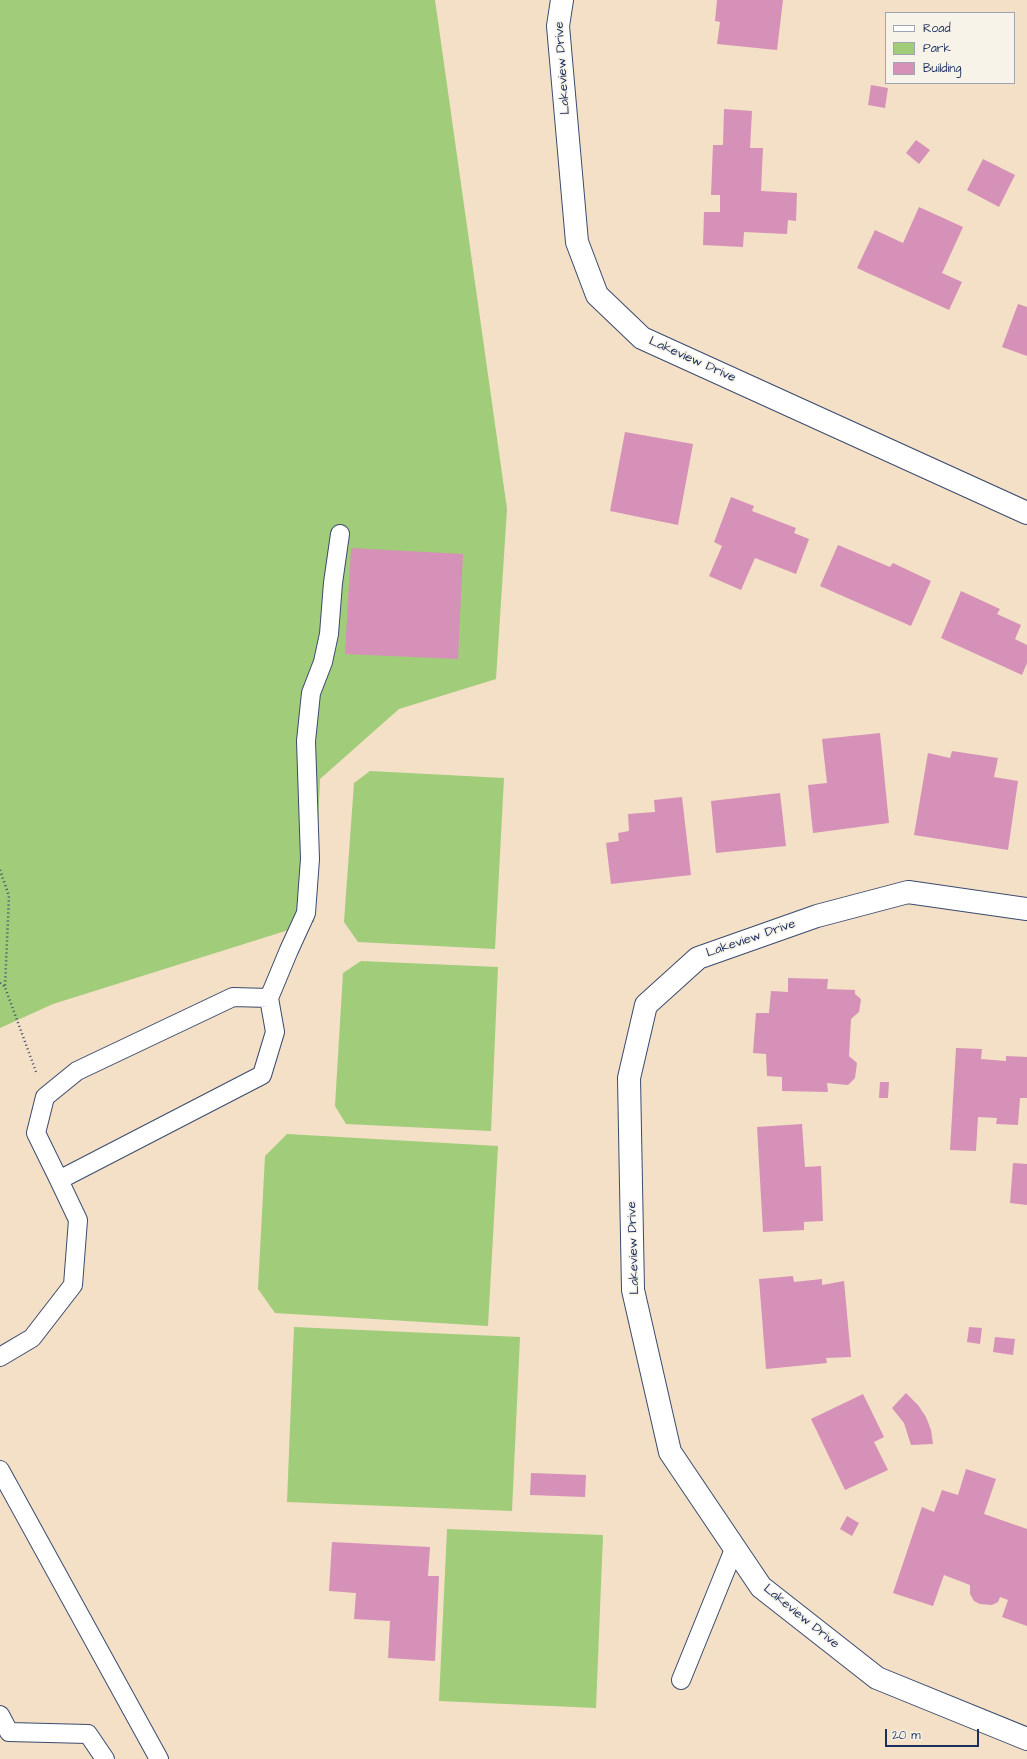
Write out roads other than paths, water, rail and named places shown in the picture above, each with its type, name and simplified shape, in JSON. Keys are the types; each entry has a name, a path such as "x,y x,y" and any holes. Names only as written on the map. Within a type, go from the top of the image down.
{"street":[{"name":"Lakeview Drive","path":"562,0 558,26 577,242 597,295 642,338 1027,513"},
{"name":"Lakeview Drive","path":"1027,909 908,892 817,916 698,958 646,1005 629,1078 634,1290 670,1452 761,1587 877,1678 1027,1739"}],"lane":[{"path":"59,1180 262,1076 274,1032 269,998 306,913 310,859 306,741 311,693 323,662 329,634 333,583 340,534"},
{"path":"0,1357 32,1338 73,1285 78,1220 36,1133 45,1097 77,1071 233,997 269,998"},
{"path":"0,1470 159,1759"},
{"path":"681,1680 735,1548"},
{"path":"0,1715 4,1732 88,1734 105,1759"}]}
